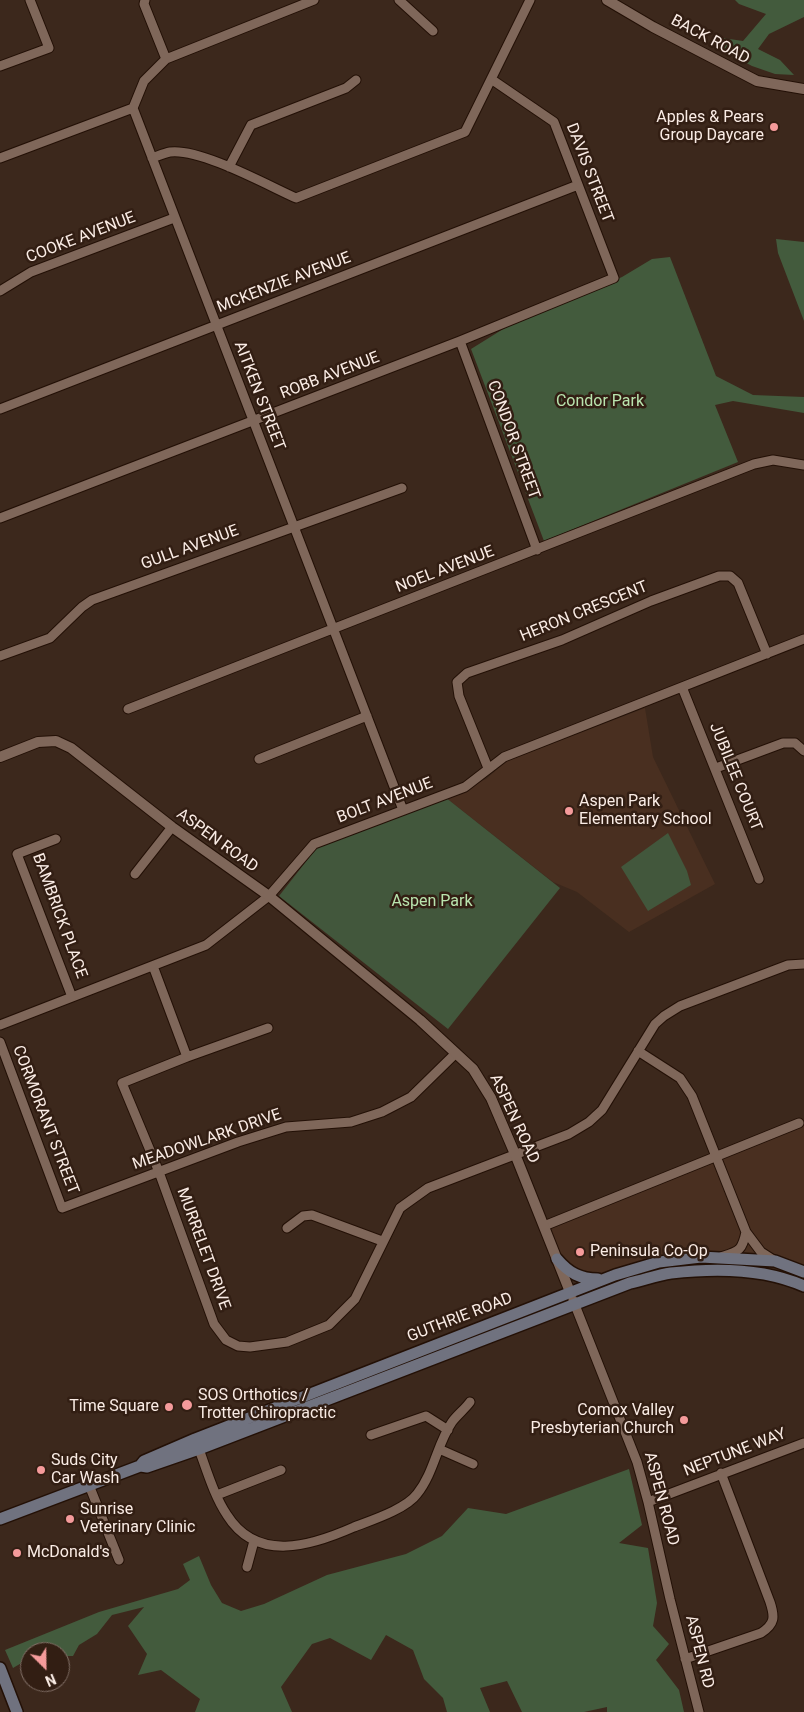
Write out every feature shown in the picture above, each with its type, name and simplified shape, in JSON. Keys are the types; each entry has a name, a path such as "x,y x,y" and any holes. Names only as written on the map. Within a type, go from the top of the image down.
{"main road":[{"name":"GUTHRIE ROAD","path":"197,1444 570,1292 659,1262 701,1257 718,1258 775,1262 804,1272"},
{"path":"557,1259 566,1269 579,1277 605,1279"},
{"name":"GUTHRIE ROAD","path":"0,1519 140,1466 144,1461 197,1444 630,1283 670,1273 709,1270 759,1273 804,1286"},
{"path":"0,1668 17,1712"}],"street":[{"path":"0,66 49,48 30,0"},
{"path":"145,0 144,4 166,59"},
{"path":"0,158 133,108 144,82 166,59 314,0"},
{"path":"399,0 433,31"},
{"path":"152,158 171,152 197,155 229,167 296,198 465,132 530,0"},
{"name":"BACK ROAD","path":"607,0 652,27 757,81 804,89"},
{"name":"DAVIS STREET","path":"491,79 554,122 614,278"},
{"path":"229,167 251,125 346,88 356,80"},
{"name":"AITKEN STREET","path":"133,108 252,422 403,810"},
{"name":"MCKENZIE AVENUE","path":"0,410 578,184"},
{"name":"COOKE AVENUE","path":"0,291 31,272 174,218"},
{"name":"ROBB AVENUE","path":"0,518 460,342 614,278"},
{"name":"CONDOR STREET","path":"460,342 537,550"},
{"name":"NOEL AVENUE","path":"128,708 333,630 748,466 773,460 804,465"},
{"name":"GULL AVENUE","path":"0,656 50,638 82,607 92,600 402,488"},
{"name":"HERON CRESCENT","path":"488,768 459,696 457,682 467,674 562,640 651,601 719,576 730,576 738,583 767,654"},
{"name":"BOLT AVENUE","path":"0,1025 206,945 269,896 314,844 465,787 504,757 804,639"},
{"name":"JUBILEE COURT","path":"682,687 759,878"},
{"path":"259,758 367,716"},
{"name":"ASPEN ROAD","path":"0,757 38,742 56,741 71,748 172,827 269,896 420,1020 473,1069 491,1098 515,1154 637,1462 670,1599"},
{"path":"716,768 783,743 794,743 804,750"},
{"path":"135,874 172,827"},
{"name":"BAMBRICK PLACE","path":"56,838 17,854 72,997"},
{"name":"MURRELET DRIVE","path":"186,1057 122,1083 159,1172 214,1324 226,1340 238,1346 263,1346 287,1342 329,1325 355,1299 382,1241 400,1208 428,1188 569,1134 589,1122 602,1110 655,1024 664,1016 680,1006 788,965 804,964"},
{"path":"153,966 186,1057 268,1028"},
{"name":"CORMORANT STREET","path":"0,1042 66,1209"},
{"path":"638,1051 680,1078 692,1096 746,1232 761,1252 775,1262"},
{"name":"MEADOWLARK DRIVE","path":"66,1209 238,1142 286,1127 351,1122 382,1112 412,1096 456,1052"},
{"path":"544,1226 799,1123"},
{"path":"288,1228 303,1216 312,1214 382,1241"},
{"path":"718,1258 735,1252 744,1245 746,1232"},
{"path":"197,1444 217,1495 227,1515 237,1527 254,1541 277,1547 302,1545 351,1529 400,1507 416,1496 425,1482 452,1421 470,1402"},
{"path":"371,1435 426,1416 448,1430"},
{"name":"NEPTUNE WAY","path":"648,1502 804,1443"},
{"path":"439,1449 473,1464"},
{"path":"217,1495 281,1470"},
{"path":"685,1659 761,1634 768,1629 773,1621 770,1602 721,1474"},
{"path":"89,1485 119,1560"},
{"path":"247,1567 254,1541"},
{"name":"ASPEN RD","path":"670,1599 699,1712"}],"shaded area":[{"path":"645,708 653,757 715,884 629,932 577,892 553,882 445,797 486,779 507,761"},
{"path":"804,1121 804,1272 775,1261 701,1257 605,1279 566,1269 544,1226"}],"green space":[{"path":"735,0 804,0 804,17 769,34 758,49 780,60 794,75 775,74 752,66 710,44 723,38 743,41 766,14 739,4"},
{"path":"776,239 804,242 804,321 778,253"},
{"name":"Condor Park","path":"670,257 716,376 753,395 804,397 804,413 733,401 715,405 738,462 544,541 471,349 508,326 622,277 652,259"},
{"name":"Aspen Park","path":"445,797 560,888 448,1029 279,896 319,845"},
{"path":"668,833 687,871 691,885 648,911 621,867"},
{"path":"629,1469 642,1525 619,1543 648,1548 657,1603 653,1626 669,1644 656,1660 679,1690 684,1712 607,1712 607,1707 584,1712 522,1712 507,1681 480,1688 490,1712 447,1712 443,1698 424,1679 413,1650 386,1635 371,1660 330,1638 312,1644 281,1687 292,1712 195,1712 200,1699 161,1670 138,1675 147,1654 128,1626 144,1607 112,1615 97,1634 79,1645 73,1656 70,1656 70,1642 25,1642 99,1612 178,1589 190,1580 183,1564 199,1556 211,1585 222,1603 241,1611 264,1604 327,1575 406,1554 442,1536 468,1508 506,1514"},
{"path":"20,1644 20,1664 13,1668 5,1650"}],"place":[{"name":"Apples & Pears Group Daycare","path":"774,127"},
{"name":"Aspen Park Elementary School","path":"569,811"},
{"name":"Peninsula Co-Op","path":"580,1252"},
{"name":"SOS Orthotics / Trotter Chiropractic","path":"187,1405"},
{"name":"Time Square","path":"169,1407"},
{"name":"Comox Valley Presbyterian Church","path":"684,1420"},
{"name":"Suds City Car Wash","path":"41,1470"},
{"name":"Sunrise Veterinary Clinic","path":"70,1519"},
{"name":"McDonald's","path":"17,1553"}]}
